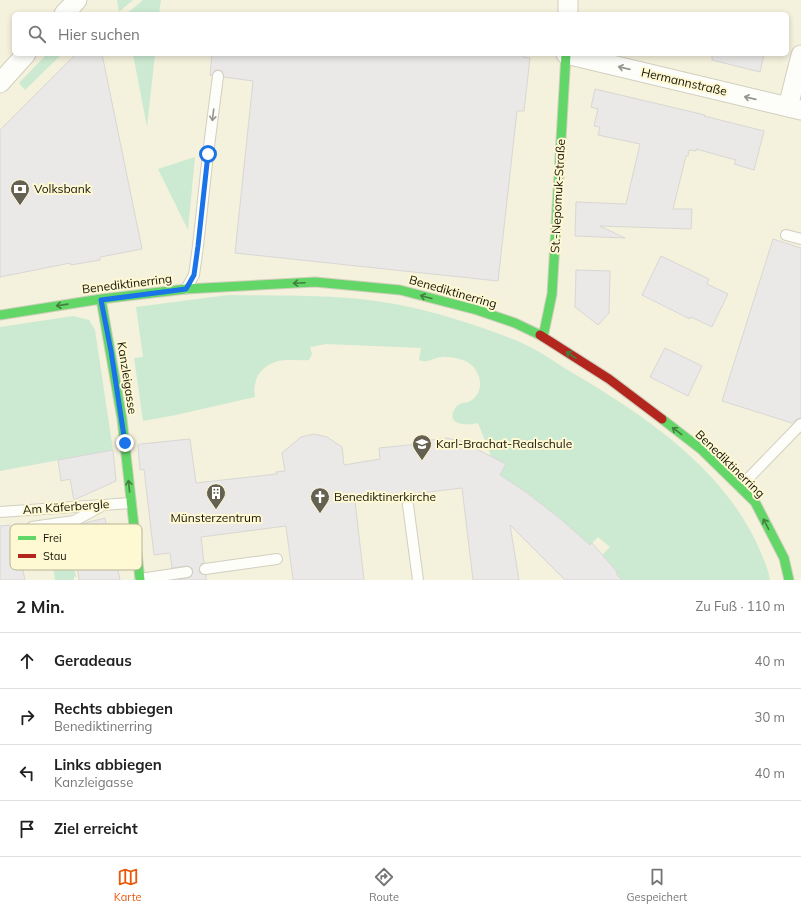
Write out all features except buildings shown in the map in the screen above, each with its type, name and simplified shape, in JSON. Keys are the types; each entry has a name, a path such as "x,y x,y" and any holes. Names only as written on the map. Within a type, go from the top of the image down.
{"main road":[{"name":"St.-Nepomuk-Straße","path":"543,337 552,294 566,56"},
{"name":"Benediktinerring","path":"0,316 101,300 186,289 316,282 400,290 490,314 515,323 543,337 609,379 702,450 755,502 784,558 789,580"},
{"name":"Kanzleigasse","path":"101,300 122,419 133,524"},
{"name":"Kanzleigasse","path":"139,570 140,580"}],"street":[{"path":"66,12 77,0"},
{"path":"568,0 568,12"},
{"path":"794,108 801,55"},
{"path":"0,83 24,56"},
{"name":"Hermannstraße","path":"574,56 794,108"},
{"path":"784,558 801,575"}],"lane":[{"path":"186,289 194,275 218,76"},
{"path":"786,235 801,239"},
{"path":"740,488 801,424"},
{"name":"Am Käferbergle","path":"0,512 131,503"},
{"path":"53,524 74,521 103,505"},
{"path":"408,505 418,580"},
{"path":"205,569 277,558"},
{"path":"140,580 187,572"}],"green space":[{"path":"117,0 133,0 119,12"},
{"path":"143,0 161,0 159,12 128,12"},
{"path":"45,56 60,56 25,90 19,83"},
{"path":"133,56 155,56 147,127"},
{"path":"195,157 188,230 158,169"},
{"path":"228,295 332,297 395,304 459,320 490,330 527,345 626,406 653,425 702,468 724,492 743,518 758,546 767,567 770,580 622,580 602,555 610,547 598,537 590,545 546,508 500,475 506,464 491,456 478,423 463,424 454,421 452,418 456,407 472,400 479,391 479,376 473,367 469,363 457,358 440,357 428,361 419,360 421,348 326,344 310,347 312,354 309,360 285,360 266,366 256,379 254,391 255,397 143,421 134,358 143,357 136,307"},
{"path":"73,316 89,320 95,330 113,450 0,471 0,327"},
{"path":"53,570 75,570 76,577 74,577 74,580 55,580"}],"traffic: fast":[{"path":"543,337 552,294 566,56"},
{"path":"0,315 101,299 186,289 315,282 400,290 477,310 515,323 540,335"},
{"path":"101,299 122,419 134,524"},
{"path":"662,419 702,450 755,502 784,558 789,580"},
{"path":"139,570 140,580"}],"traffic: jam":[{"path":"540,335 609,379 662,419"}],"place":[{"name":"Volksbank","path":"20,206"},
{"name":"Karl-Brachat-Realschule","path":"422,461"},
{"name":"Münsterzentrum","path":"216,510"},
{"name":"Benediktinerkirche","path":"320,514"}],"route":[{"path":"125,443 111,351 101,300 186,289 194,275 201,226 208,154"}]}
